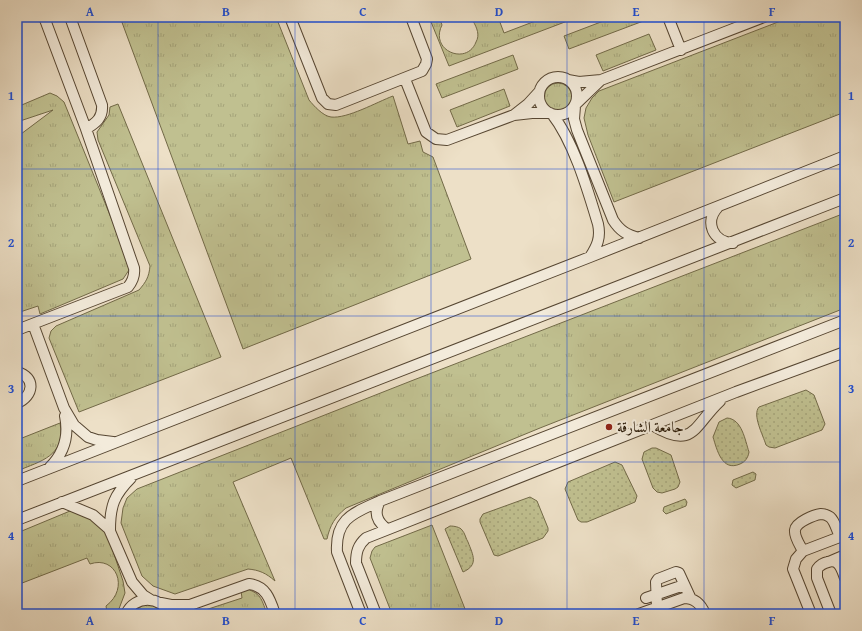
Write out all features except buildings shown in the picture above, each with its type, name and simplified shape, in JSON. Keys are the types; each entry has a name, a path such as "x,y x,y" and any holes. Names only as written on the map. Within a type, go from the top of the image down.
{"street":[{"path":"17,330 128,287 132,282 134,275 134,268 86,129 44,17"},
{"path":"70,17 102,105 102,114 96,123 86,129"},
{"path":"290,17 322,98 328,104 336,105 422,72 427,59 411,17"},
{"path":"668,17 681,50"},
{"path":"514,115 528,104 539,92 546,81 552,78 590,82 601,80 764,17"},
{"path":"405,79 426,132 436,139 447,140 514,115 532,113 565,114 570,111 601,80"},
{"path":"568,80 577,93 575,105 575,124 613,220 617,228 639,238"},
{"path":"539,92 540,102 545,110 551,114 566,134 588,192 600,232 599,241 590,257"},
{"path":"17,481 845,156"},
{"path":"588,192 599,187"},
{"path":"17,520 733,243 845,198"},
{"path":"718,207 712,214 712,228 716,236 720,239 733,243"},
{"path":"361,614 337,552 336,544 341,527 352,514 380,501 845,320"},
{"path":"33,324 64,408 74,425 80,431 97,440 116,442"},
{"path":"376,614 356,564 357,549 366,538 726,396 845,352"},
{"path":"17,372 27,377 31,388 27,398 17,403"},
{"path":"652,425 672,435 689,435 697,429 709,412 726,396"},
{"path":"49,468 56,461 65,445 67,427 64,408"},
{"path":"134,475 120,490 115,498 110,517 110,530 132,582 143,595 150,600 161,604 180,606 249,584 255,584 265,591 276,614"},
{"path":"380,501 377,506 376,513 381,525 387,529"},
{"path":"62,502 93,515 110,530"},
{"path":"803,551 795,535 797,526 800,522 820,514 825,514 832,520 843,536 803,551 796,559 793,569 811,614"},
{"path":"831,614 816,573 820,565 845,555"},
{"path":"831,561 840,565 845,578"},
{"path":"651,597 657,580 676,572 679,573 691,598 700,604 705,614"},
{"path":"128,611 132,582"},
{"path":"651,597 684,585"},
{"path":"651,597 657,607"},
{"path":"639,614 680,598 691,598"},
{"path":"128,611 136,603 143,600 150,600"},
{"path":"161,604 167,609 169,614"},
{"path":"180,614 190,604"}],"green space":[{"path":"120,17 276,17 309,100 322,113 331,117 338,117 362,110 393,96 408,144 420,141 423,152 433,157 471,259 243,349"},
{"path":"429,17 439,17 442,25 439,34 441,42 445,48 458,54 465,53 471,49 476,42 478,34 473,21 484,17 498,17 504,33 546,17 578,17 449,66"},
{"path":"614,17 645,17 646,20 569,49 564,36"},
{"path":"791,17 845,17 845,112 614,202 588,135 584,118 586,108 592,98 599,91"},
{"path":"649,34 656,50 603,71 596,55"},
{"path":"513,55 518,69 442,98 436,84"},
{"path":"558,83 564,84 568,87 571,91 571,103 568,107 564,110 558,111 552,110 548,107 545,103 544,97 545,91 548,87 552,84"},
{"path":"504,89 510,106 457,127 450,110"},
{"path":"50,93 57,96 64,102 129,262 129,270 123,279 40,314 38,306 17,313 17,215 21,180 17,137 53,110 17,122 17,107"},
{"path":"118,104 221,357 79,412 49,338 51,331 56,326 139,290 147,279 150,270 150,266 98,140 97,132 109,115 110,107"},
{"path":"845,213 845,308 540,428 346,508 334,522 327,539 324,539 291,458 233,482 275,581 262,572 248,569 175,594 153,586 142,576 121,523 123,508 127,498 137,489"},
{"path":"806,390 814,395 825,424 822,430 775,448 766,445 757,420 757,411 759,407"},
{"path":"727,418 732,419 739,426 749,452 745,461 734,466 729,465 721,458 713,437 719,422"},
{"path":"60,423 61,434 59,443 50,456 17,471 17,440"},
{"path":"652,448 656,448 671,455 680,482 678,487 675,489 662,493 657,492 653,488 642,459 644,452"},
{"path":"615,462 622,465 637,496 635,502 587,522 581,522 578,520 565,489 568,482"},
{"path":"753,472 756,474 755,480 736,488 732,485 733,480"},
{"path":"530,497 537,501 548,531 543,538 498,556 494,555 480,522 483,514"},
{"path":"685,499 687,502 686,506 666,514 663,511 664,507"},
{"path":"70,511 83,514 106,530 123,581 125,593 117,614 102,614 107,612 106,606 113,599 117,591 117,575 107,564 99,562 90,564 87,558 17,585 17,533"},
{"path":"432,525 467,614 392,614 370,558 372,551 375,547"},
{"path":"450,526 458,527 463,531 473,555 473,563 463,572 445,529"},
{"path":"247,589 259,596 267,614 186,614 188,610 194,608 196,613 242,598 241,591"},
{"path":"145,604 155,607 162,614 133,614"}],"place":[{"name":"جامعة الشارقة","path":"609,427"}]}
